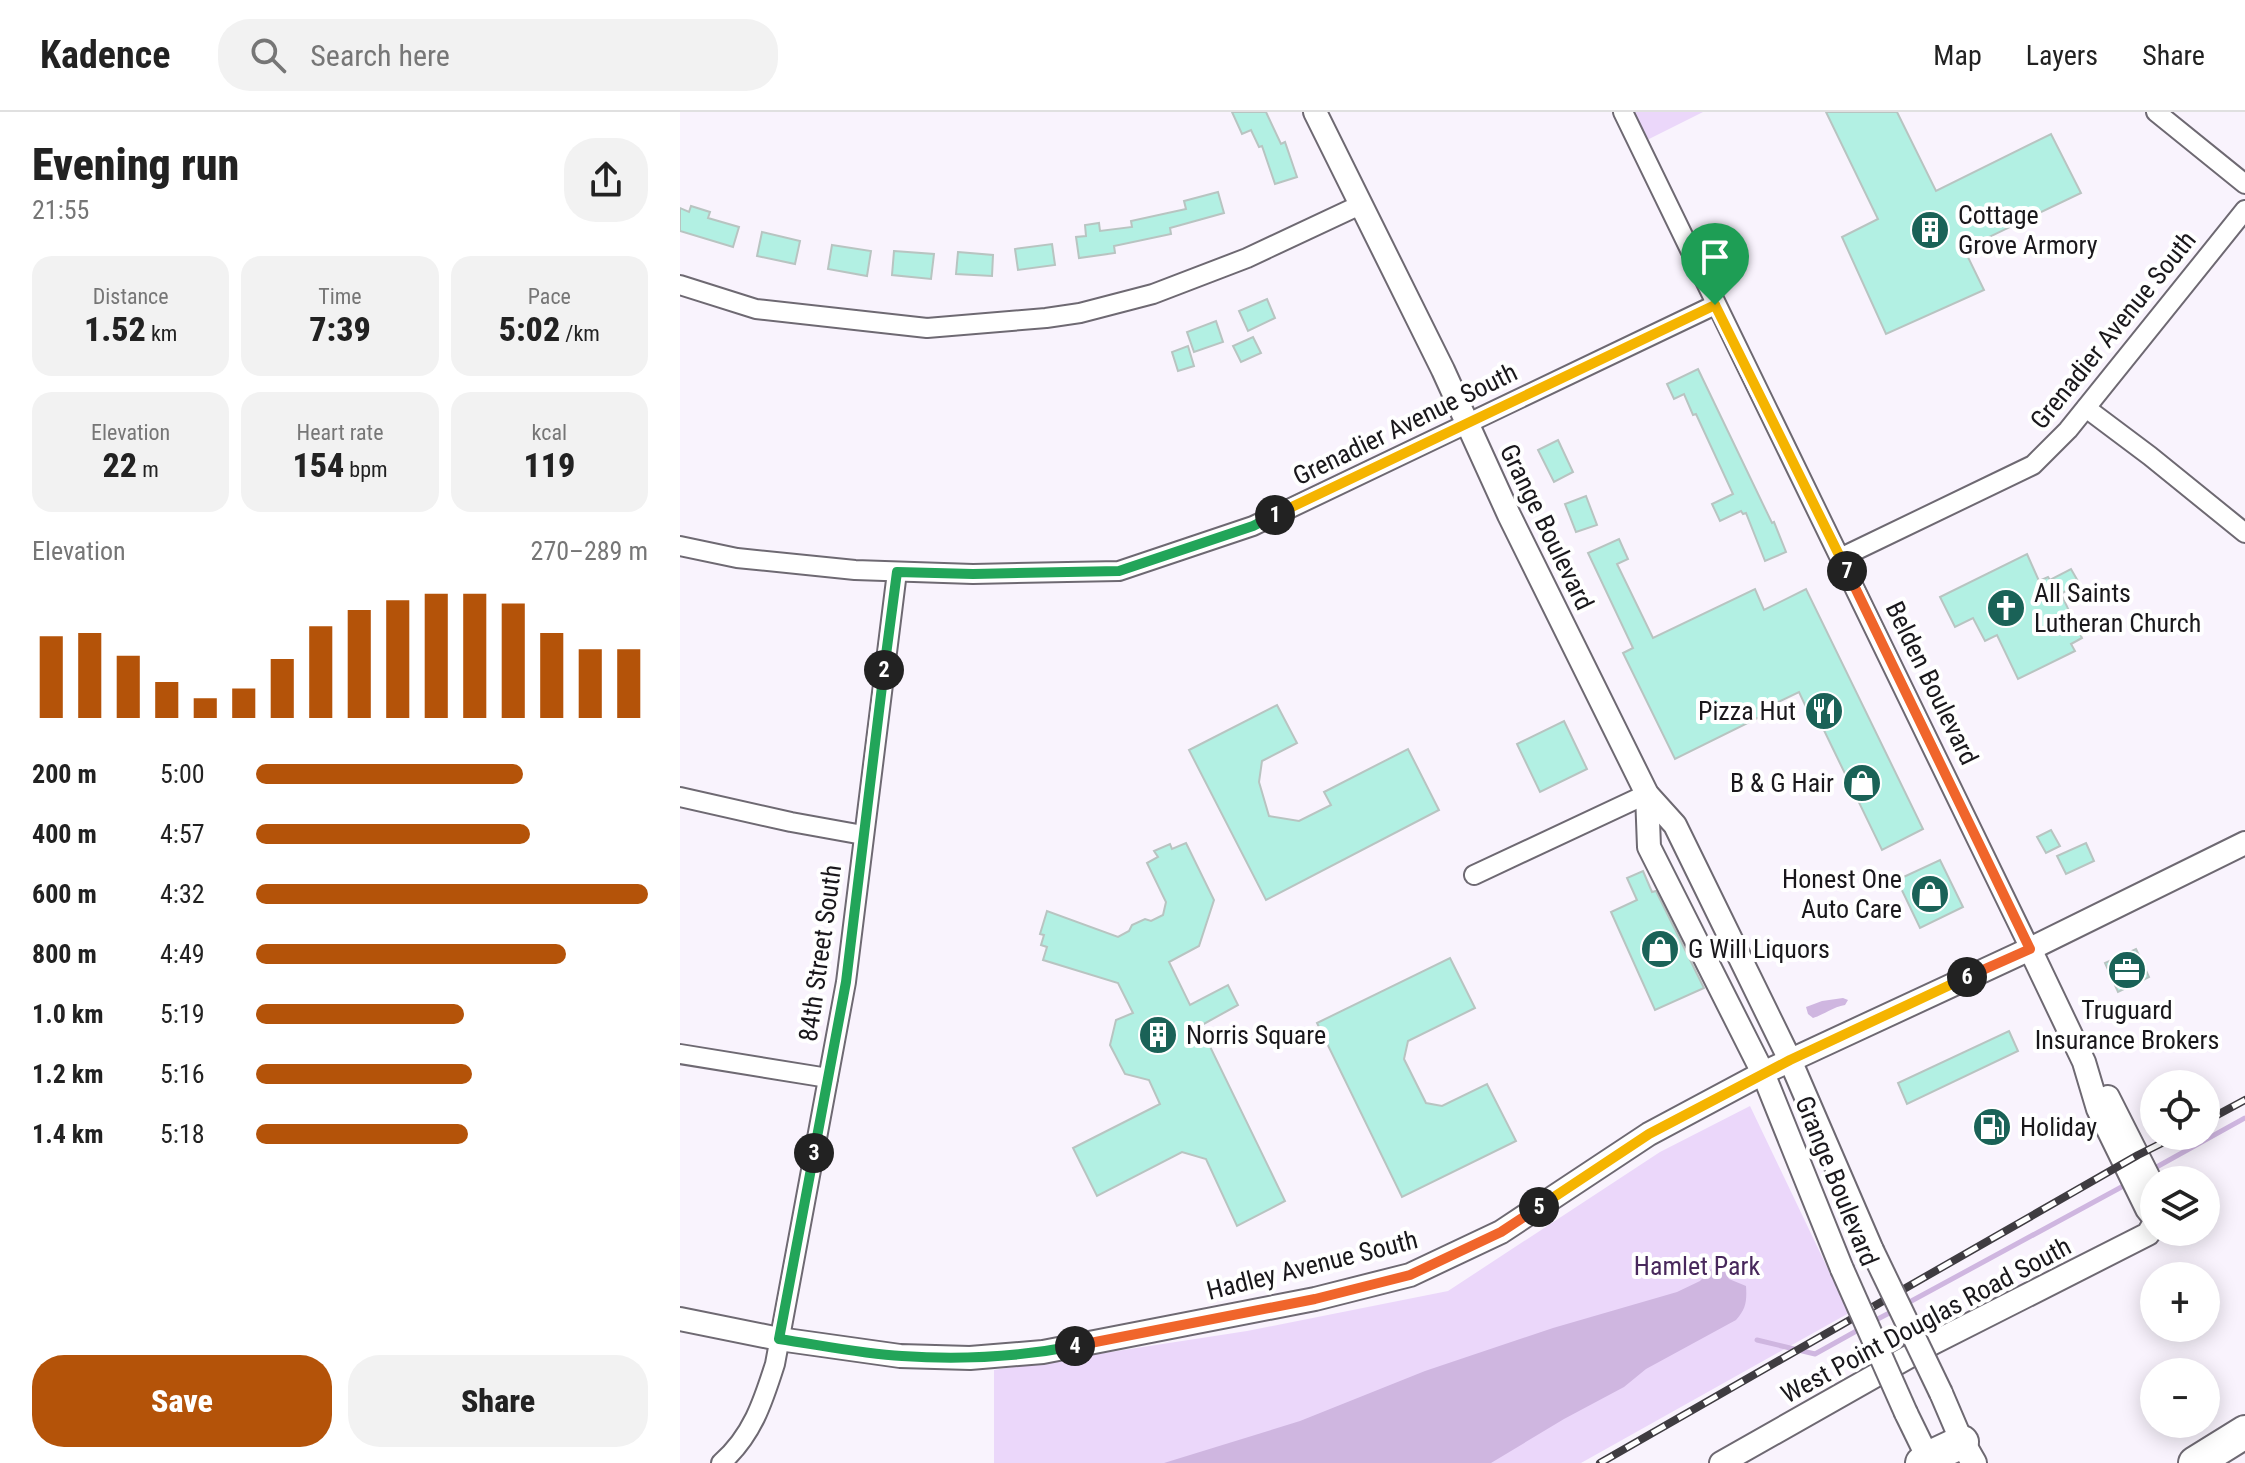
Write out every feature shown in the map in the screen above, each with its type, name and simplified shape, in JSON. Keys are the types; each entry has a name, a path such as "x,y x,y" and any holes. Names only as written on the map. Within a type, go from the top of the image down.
{"highway":[{"path":"2195,1463 2245,1432"},
{"path":"1927,1461 1968,1453"}],"street":[{"name":"Grange Boulevard","path":"1315,112 1443,370 1515,529 1647,794 1675,825 1790,1060 1872,1250 1968,1453"},
{"name":"Belden Boulevard","path":"1623,112 2084,1062 2098,1109 2140,1195"},
{"path":"2156,112 2245,184"},
{"path":"680,285 756,309 927,328 1046,318 1080,313 1153,294 1247,258 1360,205"},
{"name":"Grenadier Avenue South","path":"1840,558 2033,465 2068,430 2245,210"},
{"name":"Grenadier Avenue South","path":"680,546 737,558 855,570 973,574 1119,571 1253,526 1715,305"},
{"path":"2086,408 2245,533"},
{"name":"84th Street South","path":"721,1463 753,1423 762,1406 775,1364 846,982 897,572"},
{"name":"Grange Boulevard","path":"1647,794 1649,847 1763,1073 1842,1269 1927,1461"},
{"path":"1474,875 1647,794"},
{"path":"680,797 863,835"},
{"name":"Hadley Avenue South","path":"680,1319 779,1339 900,1356 970,1358 1043,1352 1315,1299 1410,1275 1501,1232 1649,1134 1763,1073 2030,949 2245,843"},
{"path":"680,1054 828,1078"},
{"name":"Belden Boulevard","path":"2084,1062 2111,1101 2143,1166"},
{"name":"West Point Douglas Road South","path":"1721,1463 1933,1343 2140,1238"}],"green space":[{"path":"1623,112 1703,112 1639,144"},
{"name":"Hamlet Park","path":"1750,1106 1849,1313 1581,1463 994,1463 994,1370 1247,1331 1448,1291 1660,1152"}],"shaded area":[{"path":"1843,998 1848,1000 1845,1005 1813,1018 1808,1014 1806,1007"},
{"path":"1713,1267 1723,1267 1729,1279 1746,1286 1745,1304 1736,1320 1646,1369 1624,1387 1491,1463 1164,1463 1300,1421 1425,1371 1553,1328 1677,1292 1700,1281"}],"building":[{"path":"1232,112 1266,112 1281,144 1285,142 1297,177 1275,184 1262,146 1259,147 1251,130 1242,134"},
{"name":"Cottage Grove Armory","path":"1826,112 1897,112 1936,191 2051,134 2081,193 1964,249 1984,290 1886,334 1842,237 1878,219"},
{"path":"1218,192 1224,213 1170,228 1171,234 1114,246 1115,253 1079,258 1076,237 1086,236 1085,225 1099,223 1100,231 1132,227 1131,221 1186,209 1184,201"},
{"path":"691,206 710,212 708,218 739,227 733,247 680,231 680,208 689,212"},
{"path":"762,232 800,241 795,264 757,256"},
{"path":"1052,244 1055,265 1018,270 1015,249"},
{"path":"832,245 871,251 867,276 828,269"},
{"path":"894,251 934,254 931,279 892,275"},
{"path":"958,252 993,255 992,276 956,274"},
{"path":"1267,299 1275,318 1248,331 1239,311"},
{"path":"1216,321 1223,342 1194,352 1187,332"},
{"path":"1253,337 1261,353 1241,362 1233,346"},
{"path":"1188,346 1194,366 1178,371 1172,352"},
{"path":"1698,369 1786,552 1765,561 1746,513 1741,511 1720,521 1712,504 1733,494 1684,394 1674,399 1667,384"},
{"path":"1558,440 1573,472 1554,482 1538,450"},
{"path":"1586,496 1597,525 1576,532 1565,504"},
{"path":"1619,539 1628,559 1617,564 1653,638 1755,589 1764,610 1806,589 1923,829 1882,850 1820,722 1814,724 1799,692 1776,703 1778,708 1675,759 1623,653 1633,648 1588,553"},
{"name":"All Saints Lutheran Church","path":"2027,554 2039,581 2048,577 2050,580 2071,569 2079,583 2061,594 2082,638 2071,644 2075,651 2018,679 1997,635 1985,641 1973,618 1955,627 1940,597"},
{"path":"1277,705 1297,743 1262,761 1259,782 1269,816 1299,821 1331,805 1324,792 1408,749 1439,810 1266,900 1189,750"},
{"path":"1564,721 1587,769 1540,792 1517,744"},
{"path":"2051,830 2060,846 2046,853 2037,837"},
{"name":"Norris Square","path":"1186,843 1214,900 1199,946 1169,962 1190,1005 1228,985 1238,1005 1200,1026 1285,1201 1237,1226 1206,1159 1182,1152 1097,1196 1073,1148 1160,1104 1149,1080 1125,1074 1110,1045 1116,1020 1133,1013 1118,983 1043,960 1047,947 1041,945 1044,935 1040,934 1047,911 1118,937 1129,931 1132,925 1163,915 1166,902 1147,863 1158,857 1154,851 1170,844 1172,849"},
{"path":"2086,843 2094,861 2066,874 2057,856"},
{"name":"Honest One Auto Care","path":"1940,860 1963,907 1920,928 1897,880"},
{"name":"G Will Liquors","path":"1643,871 1704,988 1655,1010 1611,912 1637,900 1627,878"},
{"name":"Truguard Insurance Brokers","path":"2136,949 2149,977 2118,992 2105,963"},
{"name":"Norris Square","path":"1450,958 1475,1008 1408,1041 1404,1059 1426,1103 1442,1106 1487,1084 1516,1141 1402,1197 1317,1023"},
{"path":"2009,1031 2018,1051 1907,1104 1898,1083"}],"waterway":[{"path":"2158,1166 2245,1118"},
{"path":"1904,1305 2127,1184"},
{"path":"1872,1322 1895,1310"},
{"path":"1757,1340 1815,1354 1860,1329"}],"railway":[{"path":"2220,1113 2245,1100"},
{"path":"1600,1463 2148,1150"}],"place":[{"name":"Cottage Grove Armory","path":"1930,230"},
{"name":"All Saints Lutheran Church","path":"2006,608"},
{"name":"Pizza Hut","path":"1824,711"},
{"name":"B & G Hair","path":"1862,783"},
{"name":"Honest One Auto Care","path":"1930,894"},
{"name":"G Will Liquors","path":"1660,949"},
{"name":"Truguard Insurance Brokers","path":"2127,970"},
{"name":"Norris Square","path":"1158,1035"},
{"name":"Holiday","path":"1992,1127"}],"route":[{"path":"1715,305 2030,949 1763,1073 1649,1134 1501,1232 1410,1275 1315,1299 1043,1352 970,1358 900,1356 779,1339 846,982 897,572 1119,571 1253,526 1715,305"}]}
